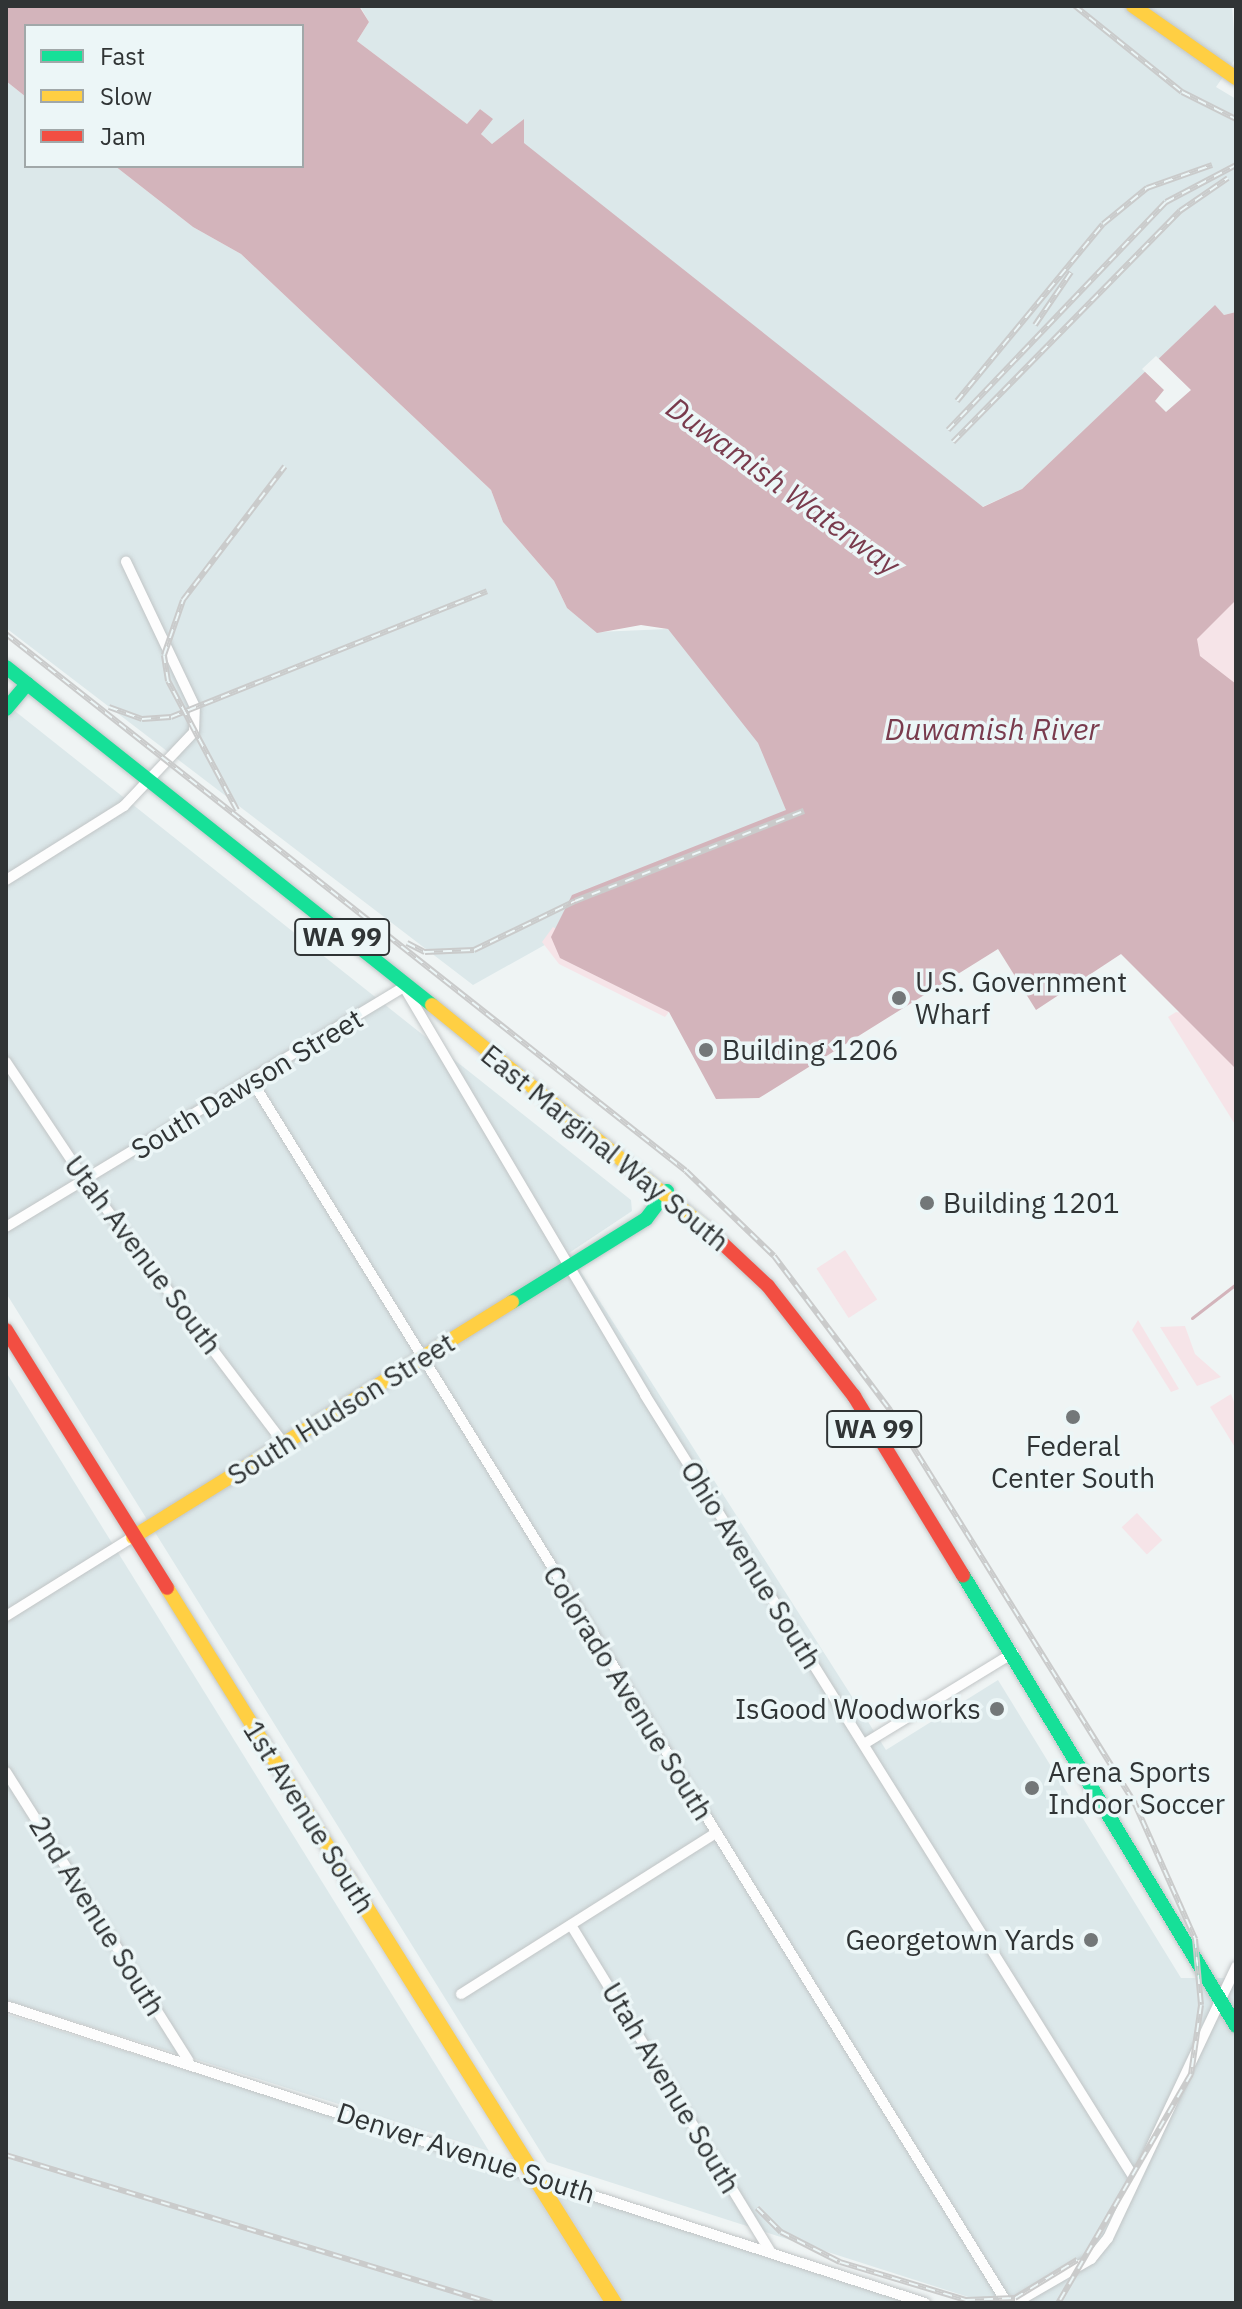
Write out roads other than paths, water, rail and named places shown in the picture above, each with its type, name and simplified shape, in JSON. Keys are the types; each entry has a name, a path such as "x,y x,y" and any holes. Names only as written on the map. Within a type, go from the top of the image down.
{"main road":[{"path":"1133,6 1236,78"},
{"name":"East Marginal Way South","path":"6,667 404,987 667,1191 768,1286 830,1361 1014,1653 1221,1995 1236,2026"},
{"path":"6,709 27,684"},
{"name":"South Hudson Street","path":"133,1537 646,1219 667,1191"},
{"name":"1st Avenue South","path":"6,1330 614,2303"},
{"name":"East Marginal Way South","path":"1221,1995 1236,2012"}],"street":[{"path":"6,880 150,782 194,732 197,714 126,562"},
{"name":"South Dawson Street","path":"6,1227 86,1182 404,987"},
{"name":"Ohio Avenue South","path":"404,987 567,1268 1134,2178"},
{"name":"Utah Avenue South","path":"6,1062 86,1182 284,1444"},
{"name":"Colorado Avenue South","path":"252,1081 1007,2303"},
{"name":"South Hudson Street","path":"6,1616 133,1537"},
{"path":"864,1744 1014,1653"},
{"name":"2nd Avenue South","path":"6,1772 188,2060"},
{"path":"461,1994 716,1833"},
{"name":"Utah Avenue South","path":"571,1925 770,2251"},
{"path":"1015,2303 1100,2249 1236,1967"},
{"name":"Denver Avenue South","path":"6,2006 188,2060 925,2303"}],"water":[{"name":"Duwamish River","path":"6,6 359,6 369,22 357,41 467,124 480,109 493,119 481,134 492,144 524,119 524,143 983,507 1022,489 1215,305 1224,315 1236,312 1236,600 1197,639 1200,656 1236,684 1236,1069 1121,954 1036,1010 998,949 759,1098 716,1099 669,1012 560,958 551,937 572,895 786,810 758,743 668,629 641,625 597,633 567,608 554,581 503,522 491,490 241,254 193,227 118,168 304,168 304,24 24,24 24,95 6,81"}],"waterway":[{"path":"1192,1318 1236,1284"}],"railway":[{"path":"1075,6 1182,92 1236,119"},
{"path":"957,401 1103,224 1147,188 1212,165"},
{"path":"948,430 1166,202 1236,165"},
{"path":"953,442 1180,211 1228,178"},
{"path":"1035,325 1071,272"},
{"path":"237,810 168,681 164,655 183,600 285,466"},
{"path":"109,707 142,719 171,717 487,591"},
{"path":"6,634 686,1171 774,1256 890,1410 1135,1804 1195,1939 1201,2005 1191,2074 1058,2303"},
{"path":"407,943 425,952 474,950 575,901 804,811"},
{"path":"6,2155 492,2303"},
{"path":"757,2208 781,2232 840,2262 966,2300 1015,2298 1077,2260"}],"place":[{"name":"U.S. Government Wharf","path":"899,998"},
{"name":"Building 1206","path":"706,1050"},
{"name":"Building 1201","path":"927,1203"},
{"name":"Federal Center South","path":"1073,1417"},
{"name":"IsGood Woodworks","path":"997,1709"},
{"name":"Arena Sports Indoor Soccer","path":"1032,1788"},
{"name":"Georgetown Yards","path":"1091,1940"}],"water label":[{"name":"Duwamish Waterway","path":"783,486"}]}
